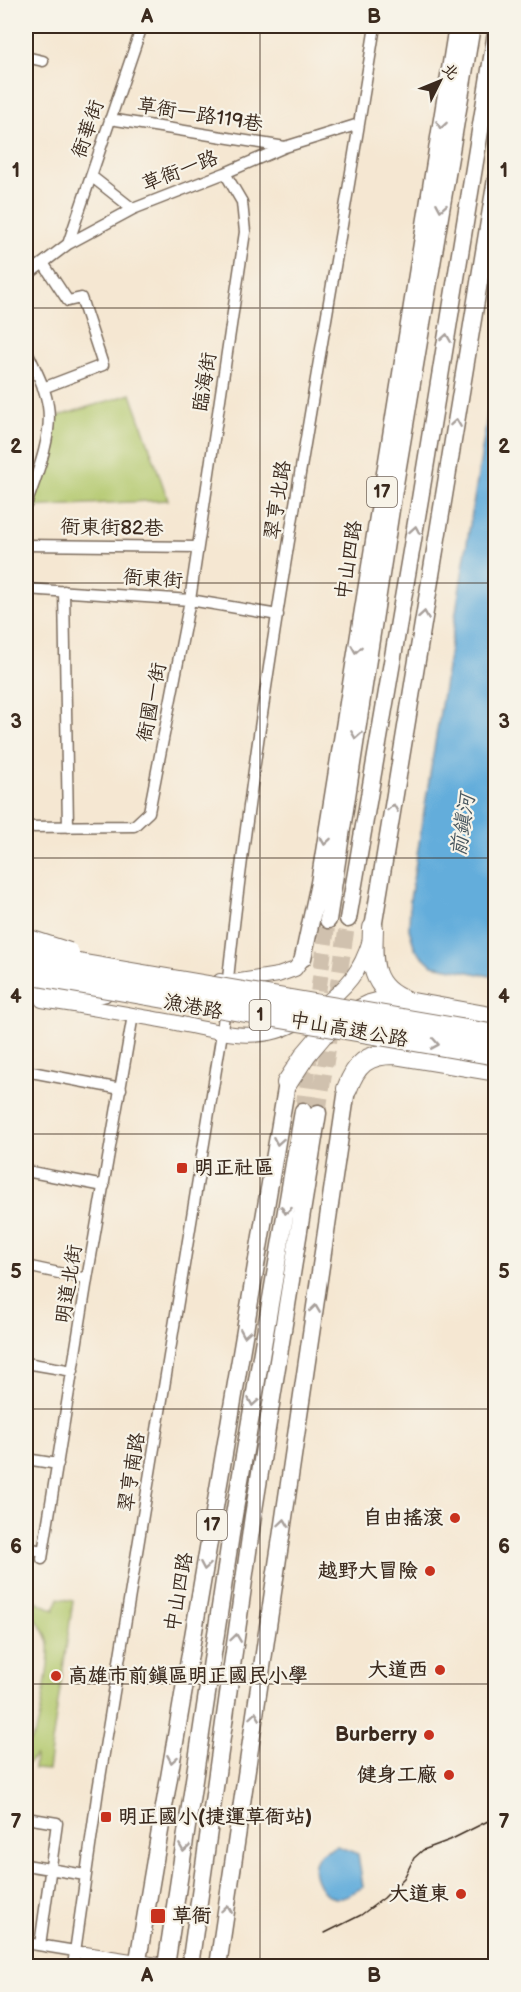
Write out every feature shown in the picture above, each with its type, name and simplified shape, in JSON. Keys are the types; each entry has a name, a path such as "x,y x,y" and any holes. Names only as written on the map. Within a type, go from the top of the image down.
{"highway":[{"path":"373,928 372,960 375,974 381,984 395,997 408,1002"},
{"path":"26,939 127,982"},
{"name":"中山高速公路","path":"26,955 127,982 495,1055"},
{"name":"中山高速公路","path":"26,974 127,982 495,1035"},
{"path":"26,990 42,993 127,982"},
{"path":"287,1083 322,1034 349,1015 370,1005 385,1001 408,1002 495,1018"},
{"path":"347,1089 352,1073 378,1054 393,1054 495,1071"}],"main road":[{"name":"中山四路","path":"303,958 319,883 457,26"},
{"name":"中山四路","path":"328,920 394,490 472,26"},
{"name":"17","path":"348,919 422,487 495,33"},
{"path":"373,928 495,179"},
{"name":"中山四路","path":"137,1964 287,1083"},
{"path":"218,1966 347,1089"},
{"name":"17","path":"165,1966 233,1521 310,1112 190,1966"}],"street":[{"name":"衙華街","path":"68,244 142,26"},
{"name":"翠亨北路","path":"227,983 250,803 278,615 375,26"},
{"path":"26,57 43,62"},
{"name":"草衙一路119巷","path":"110,119 285,147"},
{"name":"草衙一路","path":"26,276 68,244 133,209 285,147 359,124"},
{"name":"臨海街","path":"190,600 245,232 242,202 225,173"},
{"path":"91,176 133,209"},
{"path":"43,263 68,301 81,298 103,365 43,388"},
{"path":"26,349 43,388 48,407 44,458 26,505"},
{"name":"衙東街82巷","path":"26,545 198,547"},
{"name":"衙東街","path":"26,589 190,600 278,615"},
{"path":"26,827 68,827 64,591"},
{"name":"衙國一街","path":"68,827 134,826 150,812 190,600"},
{"name":"漁港路","path":"26,997 192,1025 222,1033 249,1035 272,1033 294,1025 346,987 368,946 373,928"},
{"name":"漁港路","path":"26,945 227,983 278,975 296,969 303,958"},
{"name":"翠亨南路","path":"73,1966 80,1952 85,1875 222,1033 227,983"},
{"name":"明道北街","path":"26,1548 42,1555 133,1015"},
{"path":"26,1071 121,1089"},
{"path":"26,1171 104,1186"},
{"path":"26,1266 87,1279"},
{"path":"26,1363 73,1371"},
{"path":"26,1459 58,1464"},
{"path":"26,1818 57,1823 40,1945"},
{"path":"26,1865 85,1875"},
{"path":"26,1943 137,1964 165,1966"},
{"path":"80,1952 93,1966"}],"green space":[{"path":"131,394 168,500 30,507 48,463 52,418"},
{"path":"26,1596 54,1610 59,1598 73,1601 48,1770 34,1769 35,1756 26,1765 26,1746 38,1725 45,1688 49,1644 37,1621 26,1612"}],"water":[{"name":"前鎮河","path":"495,368 496,977 432,965 415,949 409,929 410,899"},
{"path":"337,1846 358,1854 363,1887 339,1898 331,1897 322,1890 314,1869 316,1860 321,1854"}],"tunnel":[{"path":"318,1113 348,919"},
{"path":"315,1015 328,920"},
{"path":"303,1111 311,1046"}],"tram line":[{"path":"325,1933 361,1915 384,1898 404,1878 414,1858 423,1850 450,1840 496,1817"}],"place":[{"name":"明正社區","path":"182,1168"},
{"name":"自由搖滾","path":"455,1518"},
{"name":"越野大冒險","path":"430,1571"},
{"name":"大道西","path":"440,1670"},
{"name":"高雄市前鎮區明正國民小學","path":"56,1676"},
{"name":"Burberry","path":"429,1735"},
{"name":"健身工廠","path":"449,1775"},
{"name":"明正國小(捷運草衙站)","path":"106,1817"},
{"name":"大道東","path":"461,1894"},
{"name":"草衙","path":"158,1916"}]}
